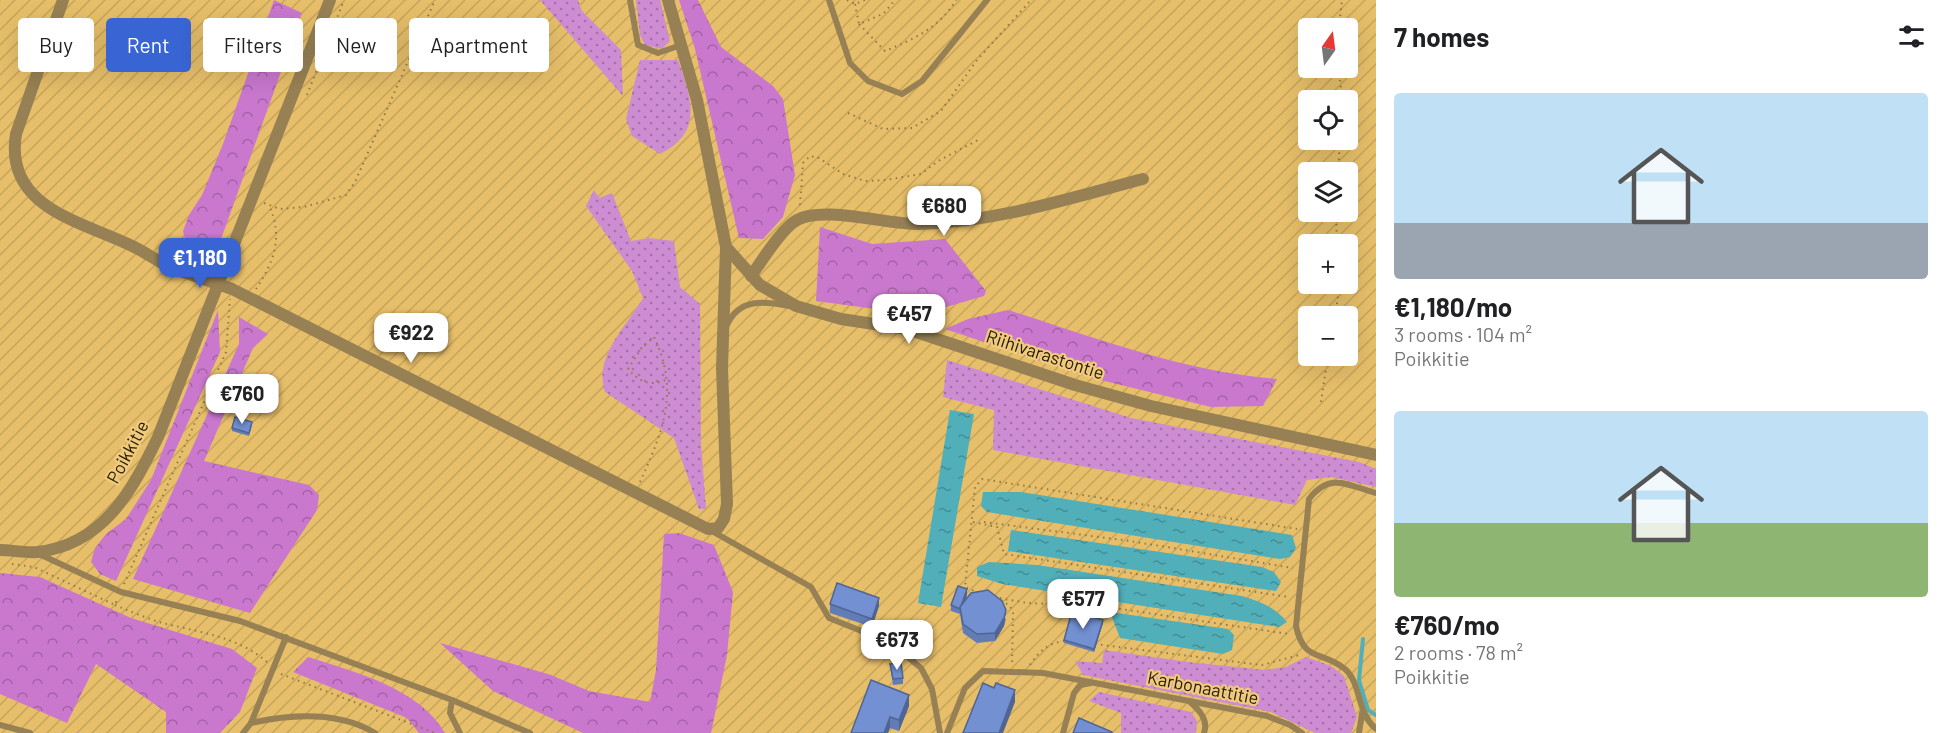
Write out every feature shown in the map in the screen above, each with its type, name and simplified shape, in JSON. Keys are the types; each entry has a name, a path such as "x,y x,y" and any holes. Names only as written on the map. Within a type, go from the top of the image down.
{"street":[{"path":"63,0 16,134 13,153 19,175 47,208 131,245 173,268 219,284 249,298 708,529 718,528 724,519 727,504 722,339 726,247"},
{"name":"Poikkitie","path":"0,549 36,552 70,545 103,523 134,486 158,437 330,0"},
{"name":"Riihivarastontie","path":"668,0 698,107 726,247 760,285 796,306 841,319 908,329 1075,385 1151,406 1376,455"},
{"path":"751,276 780,237 797,220 820,214 919,224 996,216 1143,179"}],"lane":[{"path":"630,0 638,45 658,53 681,45"},
{"path":"830,0 850,63 868,81 902,94 922,81 987,0"},
{"path":"722,339 728,322 737,308 754,302 814,311"},
{"path":"1376,493 1338,483 1319,485 1309,499 1296,626 1298,636 1307,650 1345,669 1355,688 1362,712 1376,729"},
{"path":"708,529 812,587 829,618 869,634 904,654 921,668 932,689 940,733"},
{"path":"36,552 121,592 240,621 452,700 530,733"},
{"path":"243,733 251,723 286,637"},
{"name":"Karbonaattitie","path":"947,733 965,688 983,671 1043,673 1188,700 1267,716 1290,725 1302,733"},
{"path":"1063,733 1074,693 1080,685 1095,683"},
{"path":"452,700 450,713 460,733"},
{"path":"1188,700 1201,712 1206,728 1204,733"},
{"path":"1359,733 1362,712"},
{"path":"251,723 326,715 357,722 375,733"},
{"path":"0,725 30,733"}],"path":[{"path":"252,199 280,209 304,207 346,195 360,172 435,0"},
{"path":"847,0 855,4 865,0"},
{"path":"859,24 883,14 895,0"},
{"path":"855,4 859,24 885,51 919,37 946,15 956,0"},
{"path":"848,113 883,129 912,128 941,111 977,60 1031,0"},
{"path":"1340,18 1342,0"},
{"path":"797,220 803,163 810,156 865,181 886,180 921,174 938,161 980,138"},
{"path":"249,298 266,273 276,245 276,223 269,205"},
{"path":"634,492 667,416 665,359 654,337 642,347 627,369 639,380 655,384 665,380"},
{"path":"1321,402 1326,366"},
{"path":"1298,636 1100,606 1027,603 994,597 965,587 975,487 981,479 994,479 1305,530"},
{"path":"971,522 1004,522 1301,569"},
{"path":"981,522 997,527 1004,554 1298,599"},
{"path":"994,597 1010,606 1013,613 1012,672"},
{"path":"1025,672 1039,651 1052,643 1067,641"},
{"path":"1086,643 1262,665 1280,662 1307,650"}],"shaded area":[{"path":"0,0 1376,0 1376,733 0,733"},
{"path":"540,0 578,0 582,11 621,50 623,96"},
{"path":"636,0 660,0 670,41 662,49 645,45 640,35"},
{"path":"640,60 678,60 690,100 691,113 684,135 660,154 632,136 626,119"},
{"path":"594,190 599,198 612,193 631,241 649,238 674,241 680,287 700,304 701,443 706,509 699,509 674,438 605,392 602,379 607,355 620,331 643,298 632,271 586,206"},
{"path":"947,360 1131,418 1359,462 1376,469 1376,487 1331,477 1307,480 1295,505 993,450 994,410 943,397"},
{"path":"1104,650 1265,670 1286,667 1306,657 1331,666 1344,676 1357,717 1351,733 1315,733 1271,712 1083,675 1075,661 1102,663"},
{"path":"1099,692 1191,712 1197,721 1196,733 1121,733 1121,713 1089,701"}],"green space":[{"path":"274,0 302,13 300,18 268,18"},
{"path":"679,0 698,0 721,47 773,86 783,99 795,175 783,217 763,239 739,238 695,49"},
{"path":"248,72 281,72 214,259 205,263 188,251 183,231 189,215 202,195"},
{"path":"820,227 872,244 945,239 986,291 984,296 939,309 897,312 816,301"},
{"path":"218,310 220,352 116,581 100,574 91,562 95,548 106,534 126,519 151,480"},
{"path":"1008,310 1175,361 1243,375 1277,379 1263,406 1211,407 1088,377 945,329 968,319"},
{"path":"239,317 268,334 253,348 204,461 309,485 319,495 317,510 250,613 133,579 239,344"},
{"path":"679,533 714,545 733,592 727,655 711,733 583,733 493,691 440,643 551,675 589,691 650,702 656,670 664,534"},
{"path":"0,573 40,577 131,618 232,649 257,668 240,712 220,733 166,733 166,712 96,664 67,723 0,694"},
{"path":"308,657 365,676 403,693 434,717 445,733 419,733 407,718 293,672"}],"water":[{"path":"950,410 974,414 941,607 918,603"},
{"path":"983,492 1021,492 1292,535 1296,548 1290,557 1280,559 987,512 981,506"},
{"path":"1011,530 1262,567 1274,572 1281,582 1276,591 1008,551"},
{"path":"989,562 1037,565 1242,596 1266,605 1287,622 1279,627 1002,584 977,576 977,567"},
{"path":"1110,612 1228,629 1234,635 1232,650 1223,654 1120,638"}],"building":[{"path":"235,417 252,422 249,433 232,428"},
{"path":"837,583 879,598 872,619 830,604"},
{"path":"958,586 967,589 960,609 951,605"},
{"path":"988,590 1002,601 1006,610 1004,618 995,633 977,634 963,624 960,607 971,593"},
{"path":"1072,611 1103,620 1094,649 1064,640"},
{"path":"901,663 903,678 893,679 890,664"},
{"path":"871,680 909,695 899,720 890,717 884,733 851,733"},
{"path":"983,683 994,688 996,683 1015,690 999,733 963,733"},
{"path":"1079,718 1112,732 1112,733 1073,733"}],"waterway":[{"path":"1363,639 1359,680 1368,710 1376,715"}]}
